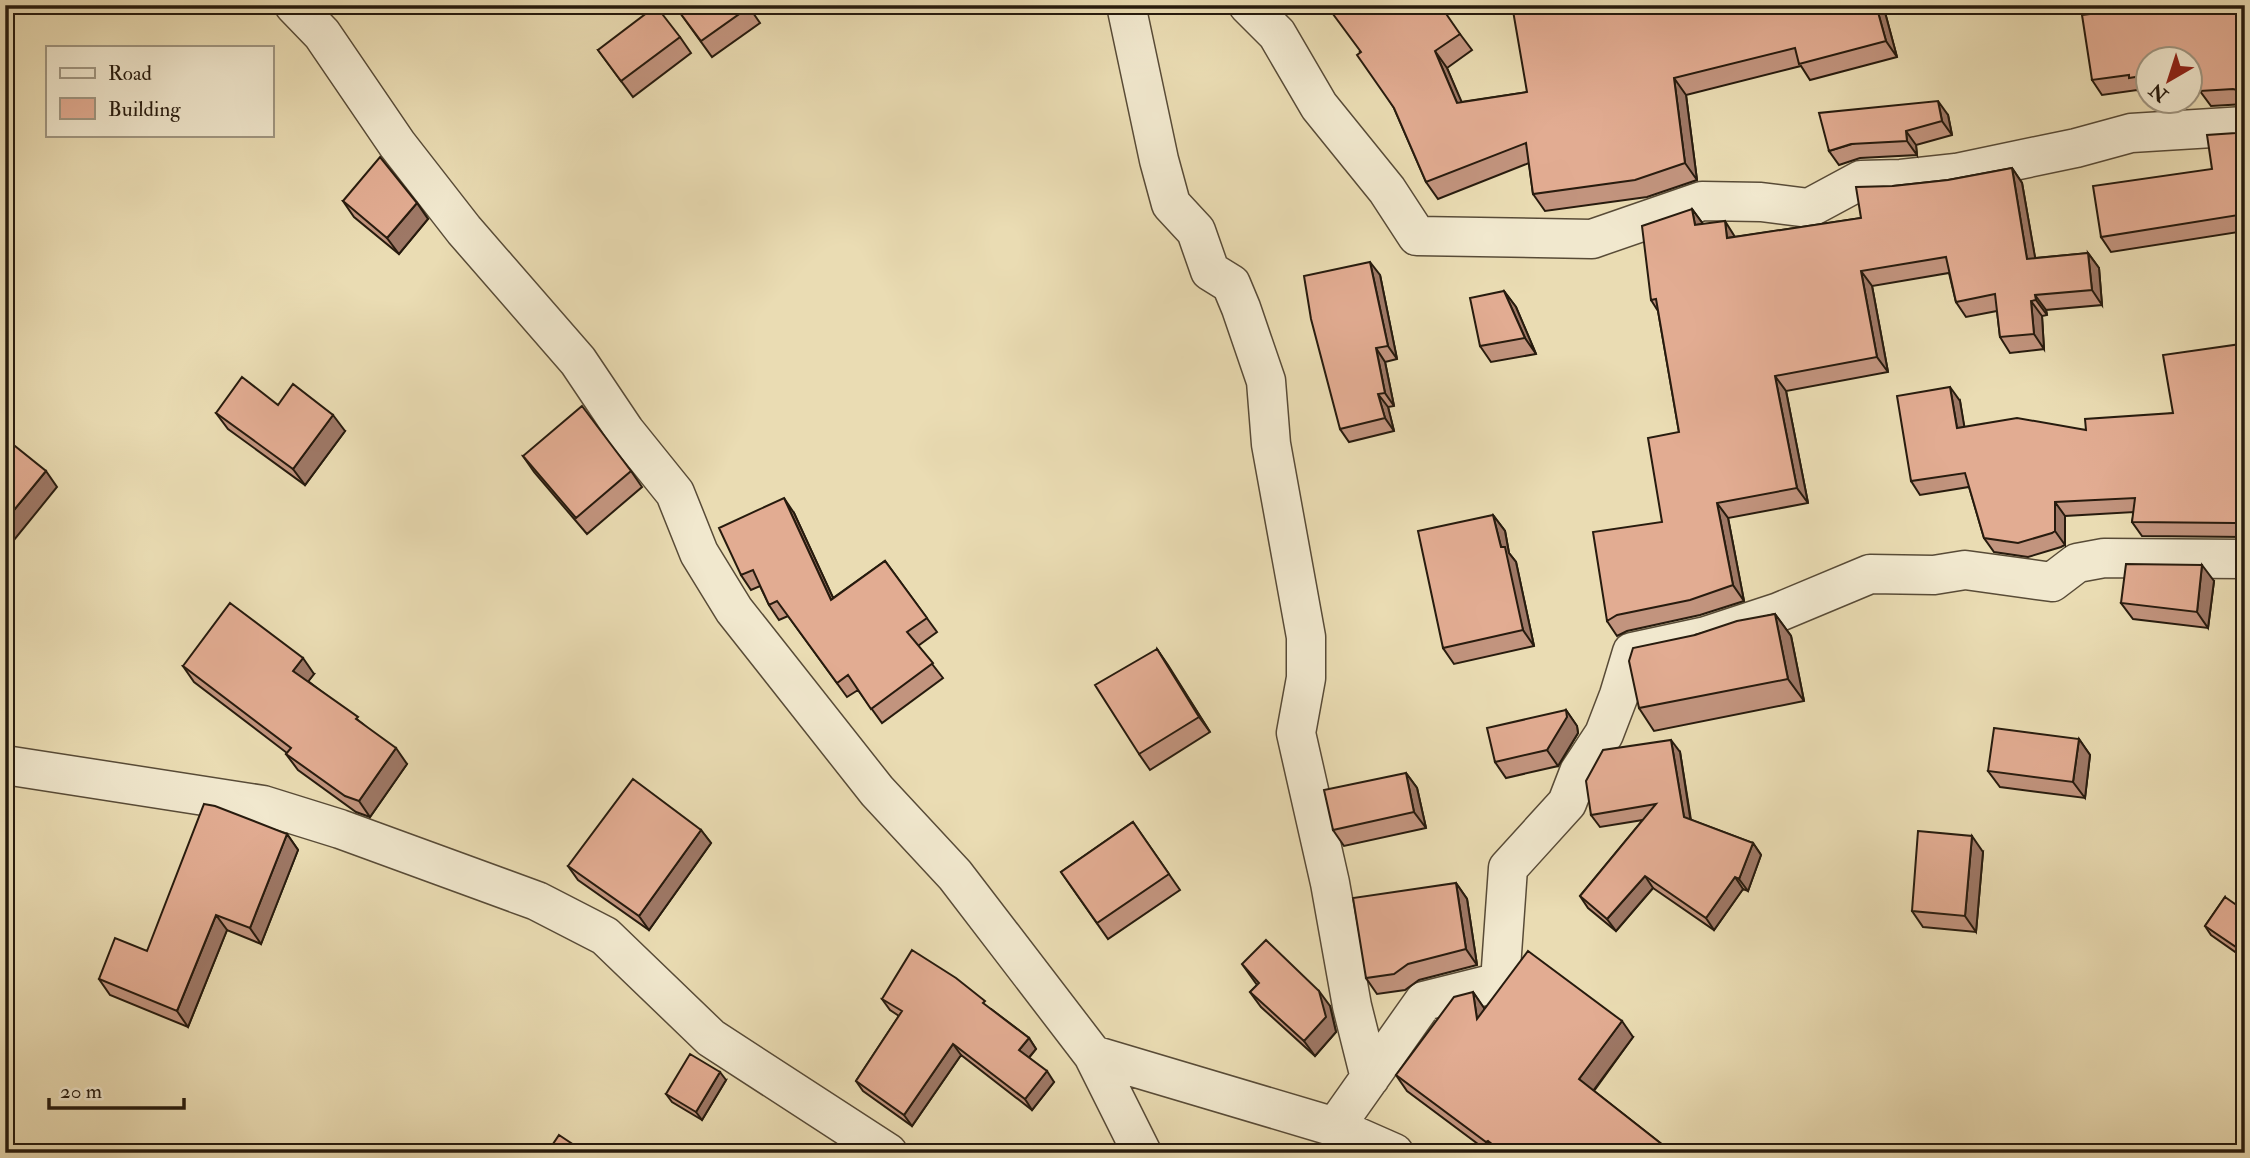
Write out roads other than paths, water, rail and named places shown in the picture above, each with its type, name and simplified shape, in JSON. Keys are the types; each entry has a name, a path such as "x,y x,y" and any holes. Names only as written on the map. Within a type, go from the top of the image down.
{"street":[{"path":"294,5 322,34 397,144 464,230 578,361 625,430 676,493 699,554 734,610 877,791 954,875 1093,1055 1142,1153"},
{"path":"1126,5 1158,160 1171,204 1196,231 1210,271 1231,284 1266,381 1271,444 1306,637 1306,678 1296,733 1330,883 1352,1006 1370,1078"},
{"path":"1248,5 1277,34 1319,106 1380,181 1417,236 1592,239 1702,201 1761,202 1809,208 1861,180 1956,173 2077,148 2131,133 2245,126"},
{"path":"1335,1127 1424,1001 1500,982 1508,868 1567,803 1579,772 1604,734 1632,652 1706,636 1779,612 1870,574 1934,575 1965,570 2052,582 2077,562 2104,558 2245,559"},
{"path":"5,765 263,805 353,834 537,901 605,936 710,1038 888,1153"},
{"path":"1093,1055 1335,1127 1394,1153"}]}
